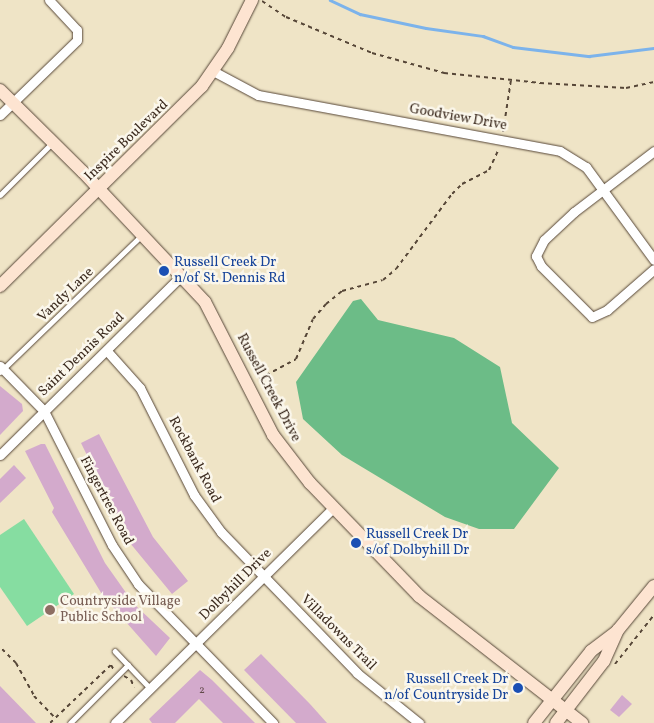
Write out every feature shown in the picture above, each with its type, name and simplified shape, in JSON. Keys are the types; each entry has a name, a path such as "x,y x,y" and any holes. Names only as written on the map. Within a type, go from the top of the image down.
{"street":[{"path":"0,115 77,40 77,30 49,0"},
{"name":"Inspire Boulevard","path":"0,286 186,103 213,71 252,0"},
{"name":"Goodview Drive","path":"213,71 258,95 560,151 586,167 654,260"},
{"name":"Russell Creek Drive","path":"0,90 182,275 218,324 274,435 291,461 333,508 419,596 582,723"},
{"path":"654,151 603,190 540,244 536,256 541,266 592,317 607,310 654,270"},
{"name":"Saint Dennis Road","path":"0,455 182,275"},
{"name":"Rockbank Road","path":"107,351 140,388 205,511 263,577"},
{"name":"Fingertree Road","path":"1,369 44,411 112,545 138,584 273,723"},
{"name":"Dolbyhill Drive","path":"115,723 333,508"},
{"name":"Villadowns Trail","path":"263,577 357,673 419,723"},
{"path":"534,723 592,651 618,630 654,586"},
{"path":"556,723 604,661 618,630"}],"lane":[{"path":"0,195 52,143"},
{"name":"Vandy Lane","path":"1,369 143,235"},
{"path":"114,652 150,688"},
{"path":"70,723 128,665"}],"path":[{"path":"260,0 286,17 372,53 444,72 511,80 626,88 654,82"},
{"path":"259,379 296,359 313,319 326,304 342,291 384,280 396,269 452,194 462,184 489,170 495,163 511,80"},
{"path":"612,667 654,615"},
{"path":"2,649 16,663 34,696 55,718"},
{"path":"50,723 111,665 116,664"},
{"path":"111,665 114,671"},
{"path":"120,679 129,678 134,687"}],"green space":[{"path":"361,299 378,320 454,338 500,367 512,423 559,468 514,529 479,529 445,517 342,455 303,419 296,382 353,301"},
{"path":"24,519 74,594 27,626 0,587 0,535"}],"building":[{"path":"0,386 22,404 23,411 0,435"},
{"path":"99,434 153,537 188,581 172,594 130,543 81,443"},
{"path":"45,444 105,563 134,604 170,638 156,656 103,596 52,512 54,508 25,451"},
{"path":"14,465 26,478 0,503 0,479"},
{"path":"261,654 327,723 296,723 244,670"},
{"path":"200,670 255,723 223,723 199,699 175,723 152,723 149,719"},
{"path":"0,686 36,723 0,723"},
{"path":"622,695 632,704 619,717 610,710"}],"waterway":[{"path":"330,0 360,14 426,28 483,36 513,47 589,56 654,48"}],"place":[{"name":"Russell Creek Dr n/of St. Dennis Rd","path":"164,271"},
{"name":"Russell Creek Dr s/of Dolbyhill Dr","path":"356,543"},
{"name":"Countryside Village Public School","path":"50,610"},
{"name":"Russell Creek Dr n/of Countryside Dr","path":"518,688"}]}
